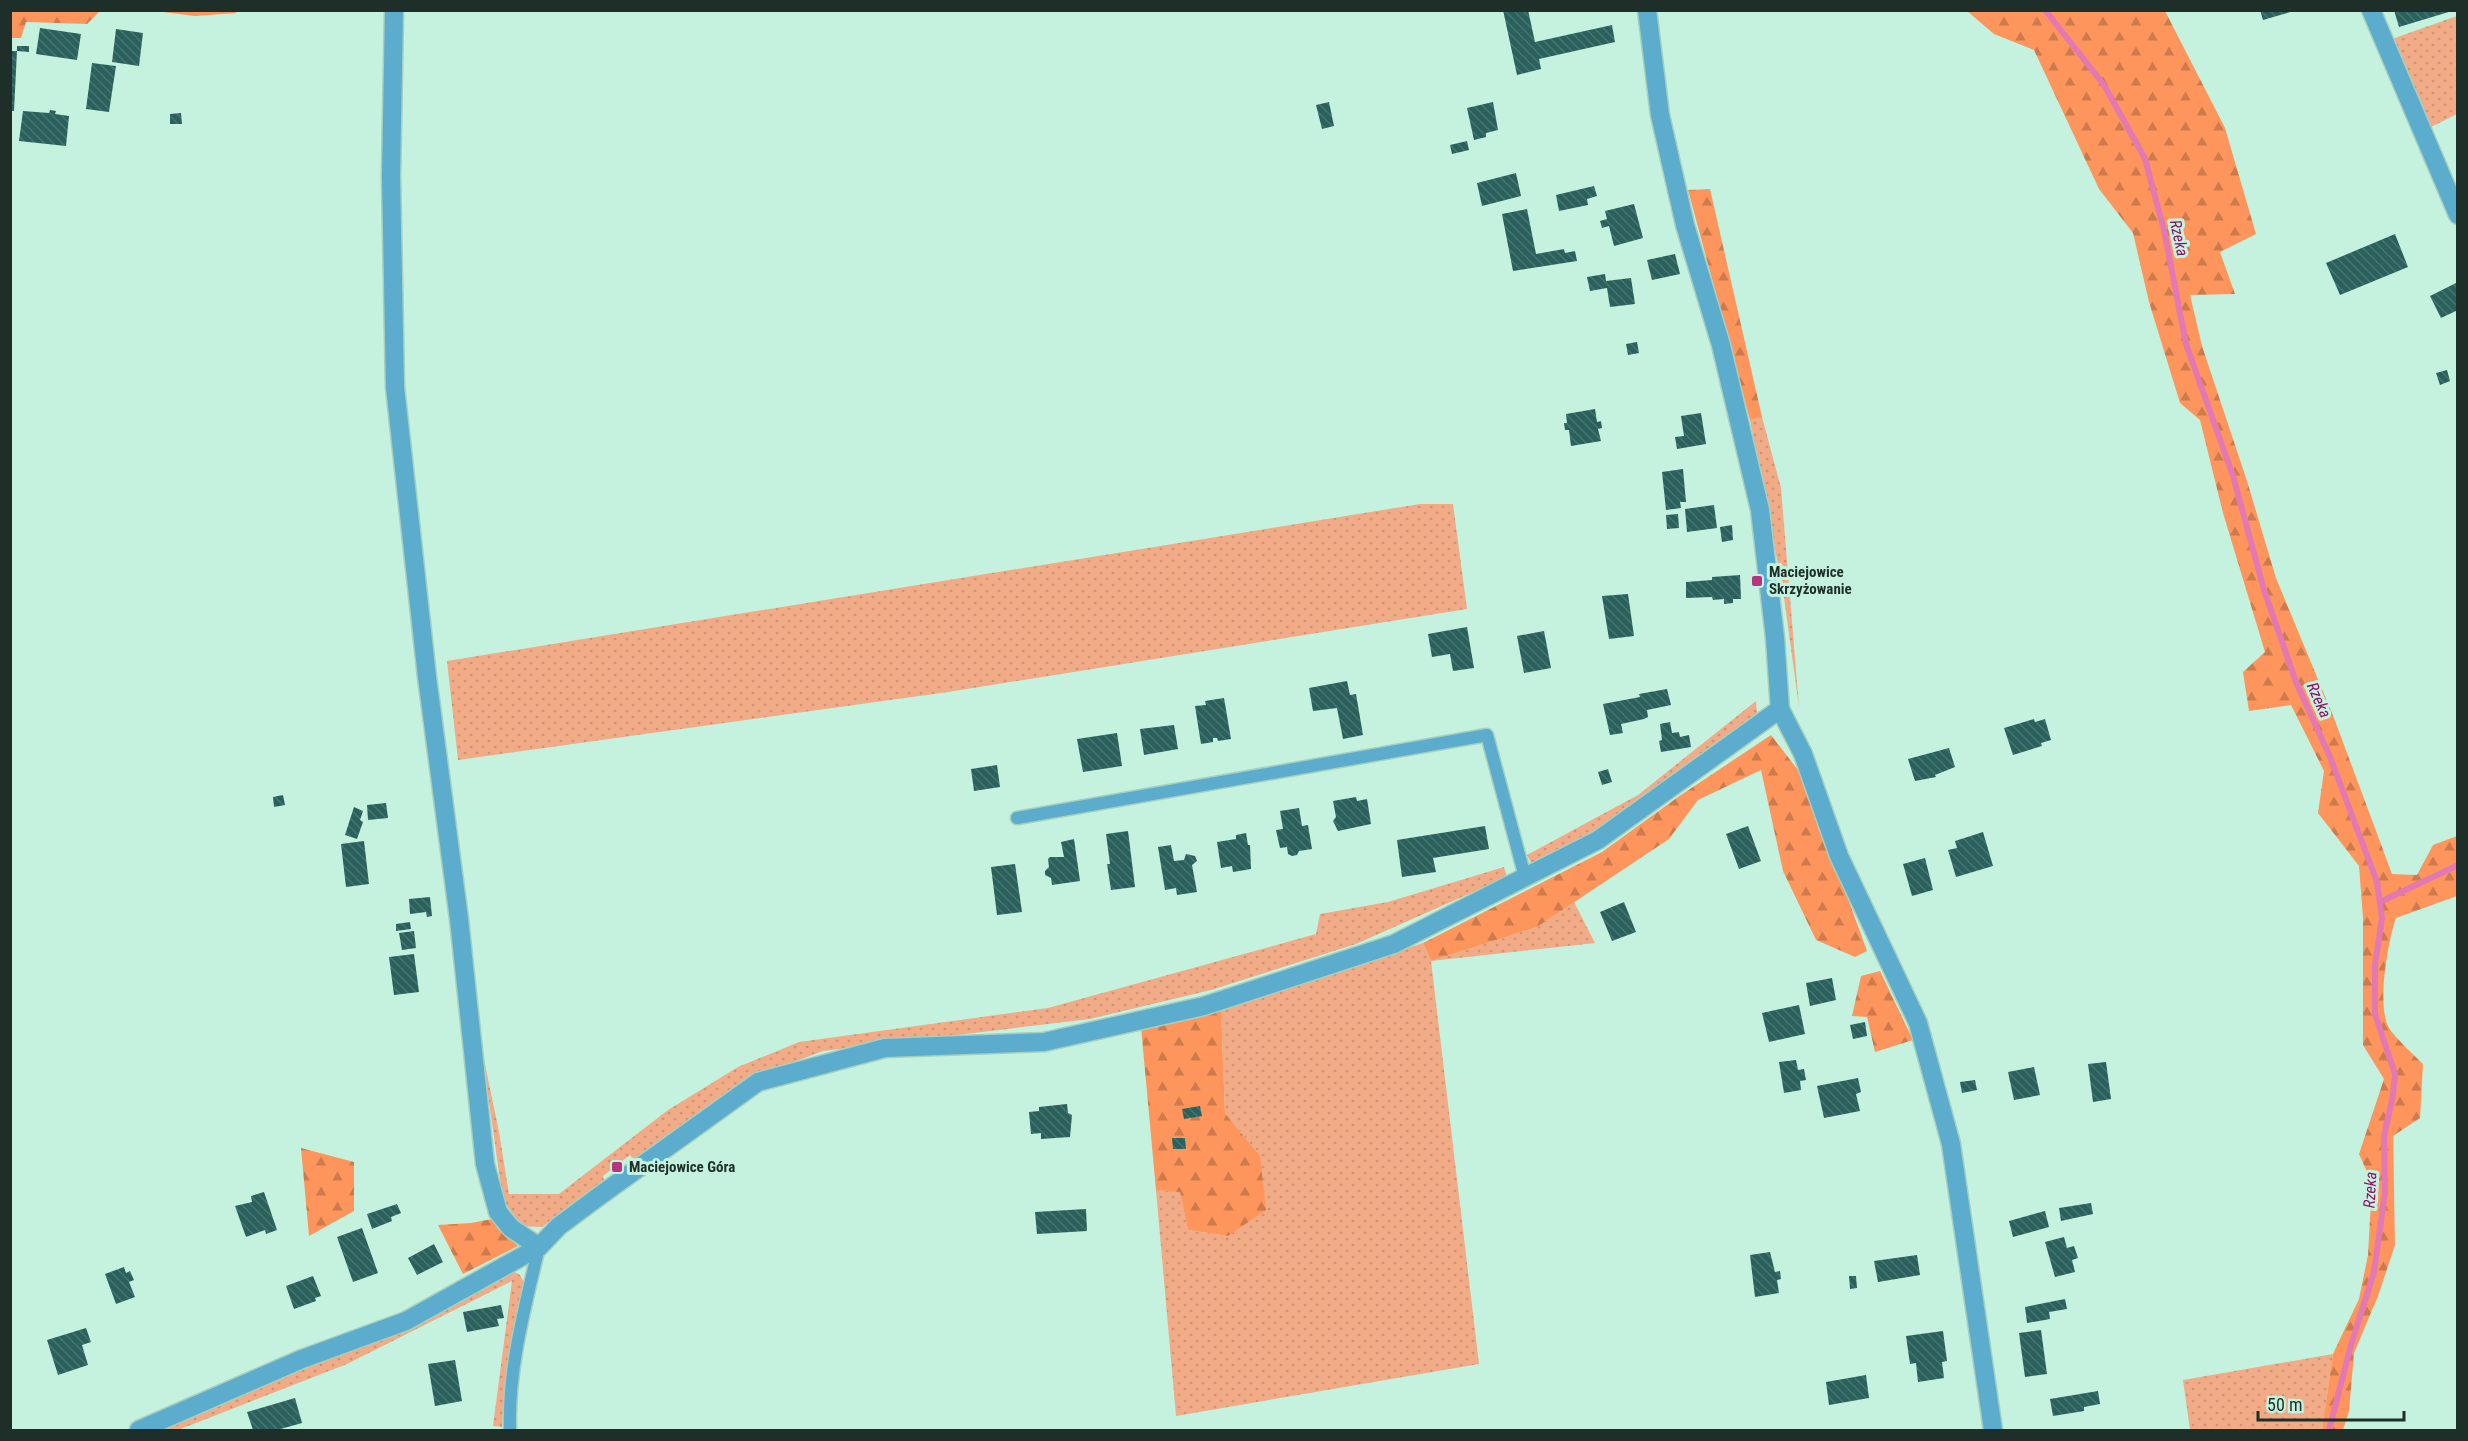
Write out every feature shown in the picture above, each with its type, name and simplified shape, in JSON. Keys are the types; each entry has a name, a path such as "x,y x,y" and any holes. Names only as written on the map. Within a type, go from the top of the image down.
{"street":[{"path":"394,10 391,176 395,387 427,677 459,920 485,1164 498,1212 511,1228 539,1247"},
{"path":"1647,10 1659,115 1685,225 1721,345 1760,510 1774,628 1780,709 1803,754 1839,856 1918,1023 1951,1144 1993,1431"},
{"path":"2371,10 2457,215"},
{"path":"139,1431 302,1359 406,1321 539,1247 560,1226 582,1209 758,1082 885,1048 1044,1042 1204,1006 1394,944 1598,840 1780,709"}],"lane":[{"path":"1017,818 1487,735 1525,877"},
{"path":"510,1431 511,1378 539,1247"}],"shaded area":[{"path":"2457,16 2457,114 2429,128 2392,39"},
{"path":"1762,417 1781,488 1799,707 1783,590 1750,420"},
{"path":"1420,504 1453,504 1467,609 948,692 458,760 447,661"},
{"path":"1756,701 1757,713 1598,829 1532,865 1527,855 1638,795"},
{"path":"1504,867 1507,877 1356,944 1211,990 1090,1019 823,1051 764,1073 722,1096 634,1160 630,1155 603,1176 604,1180 542,1227 522,1226 503,1201 481,1045 509,1194 559,1194 668,1110 738,1067 799,1042 1048,1008 1316,934 1320,914 1388,902"},
{"path":"1574,902 1595,943 1431,961 1537,927"},
{"path":"1423,943 1431,961 1479,1364 1176,1416 1156,1190 1180,1191 1188,1230 1228,1236 1260,1156 1225,1113 1221,1010"},
{"path":"511,1270 520,1275 524,1283 505,1385 502,1427 493,1426 512,1281 347,1364 178,1430 152,1430"},
{"path":"2333,1354 2322,1430 2190,1430 2183,1380"}],"green space":[{"path":"11,10 100,11 87,24 26,22 21,38 11,38"},
{"path":"155,11 236,11 236,13 195,16"},
{"path":"1967,11 2165,11 2225,128 2256,234 2220,252 2235,294 2190,295 2202,346 2247,481 2276,578 2334,718 2392,874 2417,875 2433,845 2457,836 2457,896 2396,918 2390,941 2385,972 2383,1003 2385,1016 2394,1035 2423,1064 2420,1118 2393,1136 2395,1245 2378,1296 2354,1353 2349,1411 2343,1430 2322,1430 2333,1354 2359,1299 2368,1255 2372,1183 2359,1154 2384,1079 2363,1045 2363,918 2359,866 2318,813 2324,771 2291,705 2249,711 2243,672 2265,652 2223,513 2200,420 2180,403 2149,302 2133,233 2099,189 2034,50 1994,34"},
{"path":"1710,189 1762,417 1750,420 1688,190"},
{"path":"1771,735 1804,778 1867,951 1855,957 1816,940 1783,871 1761,770 1698,800 1669,839 1537,927 1431,961 1423,943 1602,852 1678,797"},
{"path":"1880,971 1913,1040 1875,1052 1867,1017 1852,1016 1861,976"},
{"path":"1221,1010 1225,1113 1260,1156 1266,1210 1228,1236 1188,1230 1180,1192 1156,1190 1141,1027"},
{"path":"301,1148 354,1162 354,1211 309,1236"},
{"path":"492,1219 498,1229 518,1246 463,1274 438,1225"}],"building":[{"path":"1503,10 1528,10 1535,42 1612,25 1615,42 1539,59 1541,69 1517,75"},
{"path":"2260,10 2294,10 2294,11 2263,20"},
{"path":"2394,10 2452,10 2452,11 2399,27"},
{"path":"40,28 81,34 77,60 36,54"},
{"path":"116,29 143,33 139,66 112,62"},
{"path":"17,46 29,46 29,52 17,51"},
{"path":"10,51 17,51 14,111 10,111"},
{"path":"92,63 116,66 109,112 86,109"},
{"path":"1329,102 1334,126 1322,129 1316,105"},
{"path":"1493,102 1498,130 1486,133 1486,137 1474,140 1467,108"},
{"path":"50,110 56,111 55,114 69,116 66,146 19,141 23,111 49,113"},
{"path":"181,113 182,124 170,124 170,114"},
{"path":"1467,141 1469,150 1452,154 1450,145"},
{"path":"1516,173 1521,196 1482,206 1477,183"},
{"path":"1594,186 1597,196 1587,199 1588,205 1559,211 1556,195"},
{"path":"1634,204 1643,238 1614,246 1609,226 1602,228 1600,221 1607,219 1605,211"},
{"path":"1527,209 1536,254 1564,249 1565,253 1575,251 1577,261 1513,271 1502,214"},
{"path":"2395,234 2408,267 2340,295 2326,263"},
{"path":"1675,254 1680,274 1652,280 1647,260"},
{"path":"1605,274 1606,281 1631,278 1635,304 1610,307 1607,288 1590,291 1587,277"},
{"path":"2458,282 2458,310 2441,318 2430,296"},
{"path":"1637,342 1639,353 1628,355 1626,344"},
{"path":"2447,370 2450,381 2440,385 2436,373"},
{"path":"1595,409 1597,422 1601,421 1602,428 1598,429 1601,441 1571,446 1569,430 1565,430 1566,414"},
{"path":"1701,413 1706,444 1677,449 1675,437 1684,436 1681,416"},
{"path":"1683,469 1686,502 1680,502 1681,508 1666,510 1662,472"},
{"path":"1714,505 1717,528 1687,532 1685,509"},
{"path":"1678,514 1679,528 1667,529 1666,515"},
{"path":"1732,525 1733,540 1722,542 1720,527"},
{"path":"1740,575 1741,599 1733,599 1733,603 1724,604 1724,599 1713,600 1712,597 1686,598 1686,582"},
{"path":"1628,594 1634,636 1609,639 1602,596"},
{"path":"1467,627 1474,668 1453,671 1450,654 1432,657 1428,634"},
{"path":"1544,631 1551,668 1524,673 1517,636"},
{"path":"1347,681 1350,695 1356,694 1363,735 1343,739 1337,708 1313,711 1309,688"},
{"path":"1667,689 1671,705 1647,710 1648,717 1621,724 1623,733 1610,735 1603,704"},
{"path":"1224,698 1231,739 1218,741 1217,738 1213,738 1213,742 1201,744 1195,706 1206,705 1205,701"},
{"path":"2034,719 2035,722 2045,719 2051,740 2041,743 2042,746 2013,755 2004,728"},
{"path":"1670,722 1672,733 1679,732 1680,737 1689,735 1691,747 1661,752 1660,724"},
{"path":"1174,725 1178,749 1144,755 1140,729"},
{"path":"1117,733 1122,766 1083,772 1077,739"},
{"path":"1949,748 1955,767 1935,775 1936,777 1915,781 1908,759"},
{"path":"997,765 1000,787 974,791 971,769"},
{"path":"1608,769 1612,782 1602,785 1598,772"},
{"path":"283,795 285,805 274,807 273,797"},
{"path":"1356,797 1357,801 1367,799 1371,824 1338,831 1333,821 1336,817 1333,801"},
{"path":"386,803 388,818 368,820 367,805"},
{"path":"354,807 363,811 360,820 363,822 357,839 345,835"},
{"path":"1299,808 1302,826 1308,825 1312,849 1299,851 1297,855 1292,856 1288,854 1287,847 1280,848 1276,830 1283,829 1280,811"},
{"path":"1485,826 1489,849 1433,858 1436,872 1402,877 1397,840"},
{"path":"1748,826 1761,861 1739,869 1726,834"},
{"path":"1128,831 1135,887 1111,890 1106,834"},
{"path":"1983,832 1993,866 1956,877 1948,850 1957,848 1955,841"},
{"path":"1246,833 1248,845 1250,845 1251,869 1233,872 1232,866 1221,868 1217,842 1236,839 1236,835"},
{"path":"1074,839 1080,881 1052,885 1051,878 1045,875 1049,867 1048,859 1064,857 1061,842"},
{"path":"364,841 369,884 346,887 341,844"},
{"path":"1171,845 1174,861 1184,860 1186,854 1195,856 1197,861 1192,865 1197,892 1177,895 1176,888 1165,890 1158,847"},
{"path":"1925,858 1933,890 1912,896 1903,864"},
{"path":"1015,864 1022,912 997,915 991,867"},
{"path":"430,897 432,916 427,917 426,912 410,914 409,899"},
{"path":"1624,902 1636,932 1612,941 1600,912"},
{"path":"410,922 411,929 396,931 396,924"},
{"path":"414,931 416,948 402,950 399,933"},
{"path":"414,954 419,992 394,995 389,957"},
{"path":"1832,978 1836,1000 1810,1006 1806,983"},
{"path":"1799,1005 1805,1034 1769,1042 1762,1013"},
{"path":"1865,1022 1867,1036 1853,1039 1850,1025"},
{"path":"1796,1060 1798,1070 1804,1069 1806,1080 1800,1081 1801,1090 1784,1093 1779,1062"},
{"path":"2106,1062 2111,1099 2093,1102 2088,1064"},
{"path":"2034,1067 2040,1095 2014,1100 2008,1072"},
{"path":"1858,1078 1861,1092 1856,1094 1860,1111 1824,1118 1817,1086"},
{"path":"1975,1080 1977,1090 1962,1093 1960,1082"},
{"path":"1067,1104 1068,1113 1072,1115 1070,1137 1041,1139 1041,1133 1031,1134 1029,1112 1039,1111 1039,1107"},
{"path":"1200,1106 1202,1116 1184,1119 1182,1109"},
{"path":"1172,1138 1185,1138 1186,1149 1173,1149"},
{"path":"264,1192 277,1230 266,1234 265,1230 246,1237 235,1206 252,1202 251,1196"},
{"path":"2091,1203 2093,1214 2061,1221 2059,1208"},
{"path":"397,1204 401,1213 391,1217 392,1221 372,1229 367,1214"},
{"path":"1086,1209 1087,1231 1037,1234 1035,1212"},
{"path":"2045,1211 2049,1227 2013,1237 2009,1221"},
{"path":"362,1228 378,1273 353,1282 337,1237"},
{"path":"2064,1237 2067,1248 2074,1246 2078,1258 2072,1260 2075,1272 2055,1277 2045,1242"},
{"path":"434,1244 443,1262 417,1275 408,1258"},
{"path":"1770,1252 1775,1272 1780,1271 1781,1279 1777,1280 1779,1293 1755,1297 1750,1255"},
{"path":"1917,1255 1920,1275 1878,1282 1874,1261"},
{"path":"124,1267 126,1273 130,1271 134,1280 129,1282 135,1297 116,1304 105,1274"},
{"path":"313,1276 321,1296 315,1298 316,1301 294,1309 286,1286"},
{"path":"1849,1276 1856,1276 1857,1288 1850,1289"},
{"path":"2065,1299 2067,1309 2049,1312 2050,1319 2027,1323 2025,1307"},
{"path":"501,1305 504,1318 497,1319 499,1326 467,1332 463,1312"},
{"path":"86,1328 91,1342 82,1345 88,1365 58,1375 47,1340"},
{"path":"2041,1330 2047,1374 2025,1377 2019,1333"},
{"path":"1943,1331 1947,1361 1942,1362 1944,1378 1918,1382 1916,1363 1910,1364 1906,1336"},
{"path":"455,1360 462,1401 435,1406 428,1364"},
{"path":"1866,1375 1869,1398 1829,1405 1826,1382"},
{"path":"2098,1391 2100,1404 2084,1407 2084,1411 2053,1416 2050,1399"},
{"path":"295,1398 302,1423 277,1430 253,1430 247,1412"}],"waterway":[{"name":"Rzeka","path":"2045,10 2104,85 2145,159 2164,230 2186,344 2233,476 2264,590 2296,682 2330,757 2377,882 2382,918 2375,965 2375,1014 2395,1074 2384,1136 2385,1192 2374,1272 2351,1345 2329,1430"},
{"path":"2380,902 2458,865"}],"place":[{"name":"Maciejowice Skrzyżowanie","path":"1757,581"},
{"name":"Maciejowice Góra","path":"617,1167"}]}
